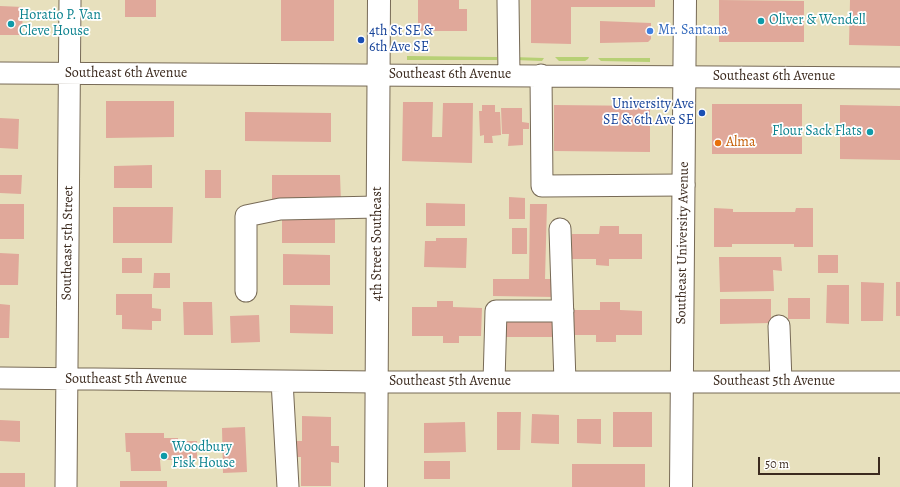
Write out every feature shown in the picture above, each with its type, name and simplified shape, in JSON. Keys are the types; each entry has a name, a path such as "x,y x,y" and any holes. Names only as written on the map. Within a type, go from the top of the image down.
{"main road":[{"name":"4th Street Southeast","path":"376,487 379,0"},
{"name":"Southeast University Avenue","path":"681,487 685,0"}],"street":[{"name":"Southeast 5th Street","path":"66,487 70,0"},
{"path":"508,0 509,75"},
{"name":"Southeast 6th Avenue","path":"0,73 900,78"},
{"path":"541,75 542,186 684,186"},
{"path":"246,291 246,216 280,209 378,207"},
{"path":"560,229 565,382"},
{"path":"494,382 496,311 563,311"},
{"path":"779,326 781,382"},
{"name":"Southeast 5th Avenue","path":"0,378 376,382 900,382"},
{"path":"282,381 288,487"}],"green space":[{"path":"407,56 497,57 497,60 407,60"},
{"path":"513,57 544,58 542,61 515,60"},
{"path":"555,57 589,57 585,61 559,61"},
{"path":"598,58 650,58 650,62 601,61"}],"building":[{"path":"125,0 156,0 156,17 125,17"},
{"path":"281,0 334,0 334,41 281,41"},
{"path":"418,0 459,0 459,9 467,9 467,31 418,31"},
{"path":"531,0 655,0 655,7 571,7 571,44 531,43"},
{"name":"Oliver & Wendell","path":"719,0 804,1 804,42 719,42"},
{"path":"850,0 900,0 900,46 849,45"},
{"name":"Horatio P. Van Cleve House","path":"0,6 23,7 22,35 0,35"},
{"path":"600,21 651,23 651,39 648,42 600,43"},
{"path":"106,101 174,101 174,137 106,138"},
{"path":"403,102 433,102 432,137 442,137 443,103 473,103 472,163 402,161"},
{"path":"712,104 802,104 802,154 712,154"},
{"path":"482,105 495,105 495,112 500,112 501,135 492,136 493,143 484,143 484,135 480,136 479,111 482,111"},
{"path":"554,105 650,106 650,152 554,151"},
{"name":"Flour Sack Flats","path":"840,105 900,106 900,160 840,159"},
{"path":"501,108 522,108 522,122 529,123 529,129 523,129 523,145 508,146 509,134 502,134"},
{"path":"245,112 331,113 331,142 245,141"},
{"path":"0,118 19,119 18,149 0,148"},
{"path":"152,165 152,188 114,188 114,166"},
{"path":"205,170 221,170 221,198 205,198"},
{"path":"0,175 22,175 21,194 0,193"},
{"path":"272,175 340,175 341,202 272,202"},
{"path":"509,197 525,198 525,219 509,219"},
{"path":"426,203 465,204 465,226 426,226"},
{"path":"0,204 24,204 24,239 0,239"},
{"path":"530,204 547,204 545,279 554,279 554,297 493,296 493,279 529,279"},
{"path":"113,207 173,207 172,243 113,243"},
{"path":"714,208 733,209 733,212 795,212 796,208 813,208 813,247 794,247 794,244 732,244 732,247 714,247"},
{"path":"282,211 335,211 335,243 282,243"},
{"path":"600,226 619,226 619,234 642,234 642,259 609,259 609,266 596,265 596,259 572,259 572,234 599,234"},
{"path":"512,228 527,228 527,254 512,254"},
{"path":"436,238 467,238 466,268 424,267 425,241 436,241"},
{"path":"0,253 19,254 18,285 0,285"},
{"path":"283,254 330,255 330,285 283,285"},
{"path":"818,255 838,255 838,273 818,273"},
{"path":"719,257 781,257 782,271 773,270 774,291 720,292"},
{"path":"122,258 142,258 142,273 122,273"},
{"path":"154,273 170,273 170,288 153,288"},
{"path":"861,282 884,283 883,321 861,321"},
{"path":"896,282 900,282 900,316 896,316"},
{"path":"827,285 849,285 849,324 826,323"},
{"path":"116,294 152,294 152,308 161,309 161,321 152,321 152,330 122,329 122,315 116,315"},
{"path":"788,298 810,298 810,319 788,319"},
{"path":"720,299 771,299 771,323 720,324"},
{"path":"437,301 453,301 453,307 482,308 481,336 459,336 459,343 443,343 443,336 412,336 412,307 437,307"},
{"path":"183,302 212,302 213,335 184,335"},
{"path":"600,302 620,302 620,310 642,311 642,335 616,335 616,342 596,342 596,335 572,335 572,310 600,310"},
{"path":"0,304 10,305 9,338 0,338"},
{"path":"290,305 333,306 333,334 290,333"},
{"path":"259,315 260,342 231,343 230,316"},
{"path":"504,320 557,320 557,337 503,337"},
{"path":"497,412 521,412 520,450 497,450"},
{"path":"613,412 652,412 652,447 613,447"},
{"path":"532,414 559,415 559,444 531,443"},
{"path":"302,416 331,417 331,446 339,446 339,463 331,462 331,486 301,486 301,457 296,457 296,441 302,441"},
{"path":"577,419 601,419 601,444 577,443"},
{"path":"0,420 20,421 20,442 0,441"},
{"path":"465,422 466,452 424,453 424,423"},
{"path":"245,427 247,472 223,473 222,428"},
{"name":"Woodbury Fisk House","path":"125,433 164,433 164,438 178,438 178,441 197,441 197,460 160,460 161,471 131,471 130,452 126,452"},
{"path":"424,461 450,461 450,479 424,479"},
{"path":"572,464 645,464 645,487 572,487"},
{"path":"0,473 25,473 25,487 0,487"},
{"path":"120,481 167,481 167,487 120,487"}],"place":[{"name":"Oliver & Wendell","path":"761,21"},
{"name":"Horatio P. Van Cleve House","path":"11,24"},
{"name":"Mr. Santana","path":"650,31"},
{"name":"4th St SE & 6th Ave SE","path":"361,40"},
{"name":"University Ave SE & 6th Ave SE","path":"702,113"},
{"name":"Flour Sack Flats","path":"870,132"},
{"name":"Alma","path":"718,143"},
{"name":"Woodbury Fisk House","path":"164,456"}]}
